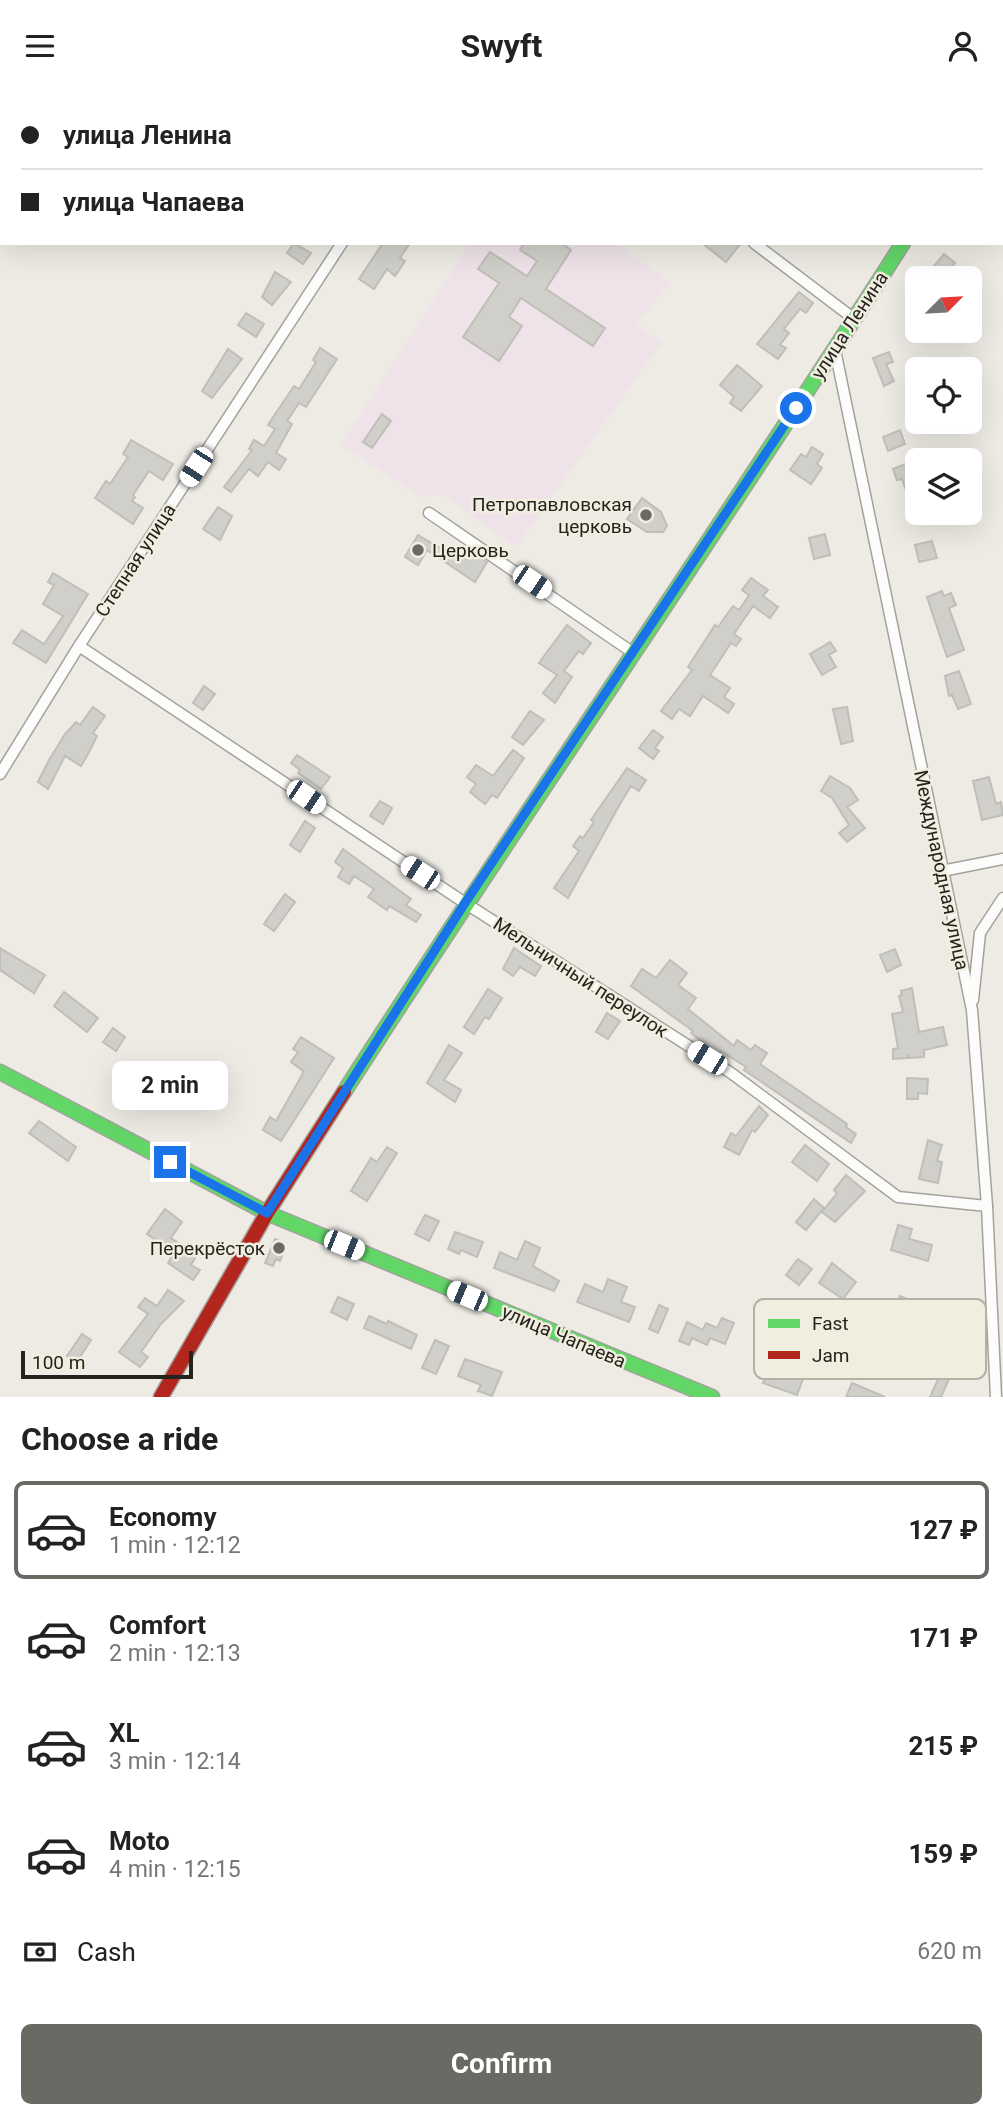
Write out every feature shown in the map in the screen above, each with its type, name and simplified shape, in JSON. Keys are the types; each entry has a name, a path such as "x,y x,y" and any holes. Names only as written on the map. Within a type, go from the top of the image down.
{"street":[{"name":"Степная улица","path":"0,774 79,646 341,245"},
{"path":"757,245 853,318"},
{"name":"улица Ленина","path":"162,1397 267,1213 465,903 835,350 901,245"},
{"name":"Международная улица","path":"835,350 972,1010 987,1206 996,1397"},
{"path":"429,513 632,652"},
{"name":"Мельничный переулок","path":"79,646 465,903 731,1073 898,1197 987,1206"},
{"path":"942,871 1003,859"},
{"path":"972,1010 980,933 1003,898"},
{"name":"улица Чапаева","path":"0,1072 267,1213 712,1397"}],"shaded area":[{"path":"469,245 616,245 672,282 635,324 662,342 516,547 442,494 423,498 341,445"}],"building":[{"path":"293,245 297,245 311,253 303,264 287,253"},
{"path":"382,245 409,245 400,258 405,261 395,276 387,269 374,289 359,279"},
{"path":"523,245 564,245 571,250 546,289 605,328 593,346 521,298 509,317 522,326 499,361 463,337 499,283 478,269 490,252 527,276 537,261 520,250"},
{"path":"705,245 739,245 726,262"},
{"path":"944,254 955,263 952,266 934,266"},
{"path":"275,272 291,282 272,305 262,297"},
{"path":"799,292 813,303 806,313 800,309 784,329 789,333 780,345 786,348 778,359 757,344"},
{"path":"246,313 264,324 256,337 238,325"},
{"path":"320,348 337,359 306,407 299,403 287,421 292,424 276,453 286,459 279,470 268,462 258,476 249,469 231,492 224,487 252,450 249,449 254,440 264,446 275,429 268,425 294,386 299,389 316,362 313,360"},
{"path":"228,349 242,359 212,398 202,391"},
{"path":"889,352 893,362 886,364 894,381 884,386 873,358"},
{"path":"737,365 762,386 741,411 730,403 734,397 720,385"},
{"path":"382,414 391,421 372,448 363,442"},
{"path":"900,430 905,444 888,451 883,437"},
{"path":"131,440 173,464 163,480 149,471 133,495 135,497 132,501 143,508 133,524 95,498 106,481 110,484 128,457 123,454"},
{"path":"812,447 823,454 817,464 822,468 811,484 790,470 801,454 806,457"},
{"path":"905,464 905,488 902,479 897,480 893,469"},
{"name":"Петропавловская церковь","path":"642,498 661,512 667,526 663,532 647,532 627,519"},
{"path":"218,507 232,516 220,540 203,529"},
{"path":"825,534 830,555 814,559 809,538"},
{"path":"418,535 445,551 448,547 466,559 471,552 487,562 475,582 427,550 418,565 405,557"},
{"path":"932,541 937,558 919,562 915,545"},
{"path":"53,573 88,594 46,663 13,643 22,630 44,644 63,616 43,604 54,585 48,582"},
{"path":"751,578 768,590 763,596 778,607 770,618 753,606 734,634 741,639 736,646 731,643 710,675 730,688 724,697 734,704 728,713 703,696 690,716 679,709 672,719 661,711 692,670 688,667 715,625 718,627 733,606 739,610 749,595 742,590"},
{"path":"942,591 944,596 951,593 956,605 949,608 964,650 947,657 927,597"},
{"path":"567,625 591,643 583,654 579,651 564,671 572,677 555,703 543,693 557,675 539,663"},
{"path":"830,642 836,651 829,655 836,667 822,675 810,654"},
{"path":"959,671 971,704 958,709 952,695 949,696 945,676"},
{"path":"204,686 215,694 203,710 193,703"},
{"path":"93,707 105,716 93,733 97,736 87,756 81,766 65,756 48,789 38,782 49,760 65,734 76,722 80,725"},
{"path":"847,707 853,741 841,744 833,709"},
{"path":"530,711 544,720 523,745 512,737"},
{"path":"653,730 663,737 655,748 659,751 653,759 639,748"},
{"path":"513,750 524,758 497,798 492,795 485,804 470,792 476,784 467,777 476,765 493,776"},
{"path":"297,755 330,777 321,789 298,773 300,770 291,763"},
{"path":"627,768 646,780 639,791 631,786 568,898 554,888 579,851 573,846 580,836 583,838 594,822 591,820"},
{"path":"830,776 850,788 858,800 847,807 865,828 847,842 839,833 849,825 832,798 821,791"},
{"path":"989,777 996,804 1001,802 1003,815 982,820 973,781"},
{"path":"380,801 392,808 383,824 370,816"},
{"path":"305,821 315,828 300,852 290,845"},
{"path":"343,849 411,899 406,905 421,915 416,922 389,906 387,910 368,897 374,889 354,876 349,884 338,877 343,868 335,862"},
{"path":"285,894 295,902 274,931 264,924"},
{"path":"0,948 45,975 34,993 0,970"},
{"path":"514,948 541,966 535,976 520,967 513,976 503,969"},
{"path":"895,949 901,965 887,972 880,955"},
{"path":"670,960 687,973 678,985 696,998 688,1009 734,1046 737,1040 751,1050 755,1045 767,1053 760,1064 847,1124 846,1127 856,1134 851,1143 744,1070 746,1067 721,1051 718,1054 691,1033 693,1031 631,986 642,969 656,978"},
{"path":"912,988 919,1032 943,1027 947,1045 924,1050 924,1057 908,1058 908,1054 907,1058 893,1059 893,1049 898,1048 892,1014 903,1012 899,996 902,995 901,991"},
{"path":"488,989 502,998 489,1019 485,1017 474,1034 464,1027"},
{"path":"64,992 98,1018 87,1032 54,1006"},
{"path":"607,1013 620,1021 608,1039 596,1032"},
{"path":"113,1028 125,1037 116,1051 103,1042"},
{"path":"301,1037 334,1058 281,1141 263,1130 270,1117 276,1121 302,1075 303,1071 291,1062 298,1052 293,1049"},
{"path":"449,1045 462,1053 444,1080 461,1090 455,1102 427,1083"},
{"path":"186,1065 200,1073 187,1093 178,1087 183,1079 179,1076"},
{"path":"907,1078 928,1079 927,1094 918,1093 918,1099 907,1099"},
{"path":"759,1106 768,1115 755,1132 752,1130 739,1155 724,1147 731,1133 736,1136"},
{"path":"39,1121 76,1147 68,1161 29,1133"},
{"path":"928,1140 942,1145 937,1161 942,1162 938,1183 919,1179"},
{"path":"805,1145 829,1164 817,1181 792,1162"},
{"path":"387,1147 397,1153 367,1201 351,1191 371,1158 377,1162"},
{"path":"846,1175 865,1191 835,1222 822,1212 837,1193 834,1190"},
{"path":"814,1199 824,1208 806,1230 796,1222"},
{"path":"165,1209 182,1222 171,1238 197,1255 191,1265 200,1270 193,1280 168,1263 174,1253 147,1234"},
{"path":"425,1215 439,1221 429,1241 415,1234"},
{"path":"898,1225 912,1229 909,1239 932,1245 928,1261 891,1250"},
{"path":"455,1232 483,1242 477,1257 461,1250 459,1254 448,1249"},
{"path":"275,1239 283,1242 281,1246 285,1248 280,1261 276,1259 273,1266 265,1263"},
{"path":"525,1241 540,1248 533,1266 559,1281 554,1291 494,1268 500,1252 517,1260"},
{"path":"798,1259 812,1269 799,1285 786,1275"},
{"path":"832,1263 856,1282 843,1299 819,1283"},
{"path":"608,1279 627,1287 621,1302 635,1307 629,1322 577,1302 585,1284 603,1292"},
{"path":"168,1290 184,1301 161,1324 141,1352 148,1357 140,1367 119,1352 148,1314 138,1307 145,1298 157,1306"},
{"path":"338,1297 354,1304 347,1320 331,1312"},
{"path":"659,1305 668,1309 658,1333 649,1329"},
{"path":"369,1316 387,1324 388,1321 417,1335 411,1349 364,1328"},
{"path":"722,1318 734,1323 725,1344 710,1338 707,1345 692,1338 689,1345 679,1341 687,1322 703,1330 706,1323 717,1328"},
{"path":"82,1334 91,1340 76,1363 67,1356"},
{"path":"435,1340 449,1346 436,1374 422,1368"},
{"path":"465,1359 502,1372 492,1396 478,1391 481,1385 458,1376"},
{"path":"765,1379 803,1379 797,1395 763,1383"},
{"path":"938,1379 949,1379 941,1397 930,1397"},
{"path":"852,1383 885,1397 846,1397"}],"traffic: fast":[{"path":"344,1092 902,245"},
{"path":"0,1072 267,1213 712,1397"}],"traffic: jam":[{"path":"161,1397 267,1213 344,1092"}],"place":[{"name":"Петропавловская церковь","path":"646,515"},
{"name":"Церковь","path":"418,550"},
{"name":"Перекрёсток","path":"279,1248"}],"route":[{"path":"170,1162 267,1213 465,903 796,408"}]}
